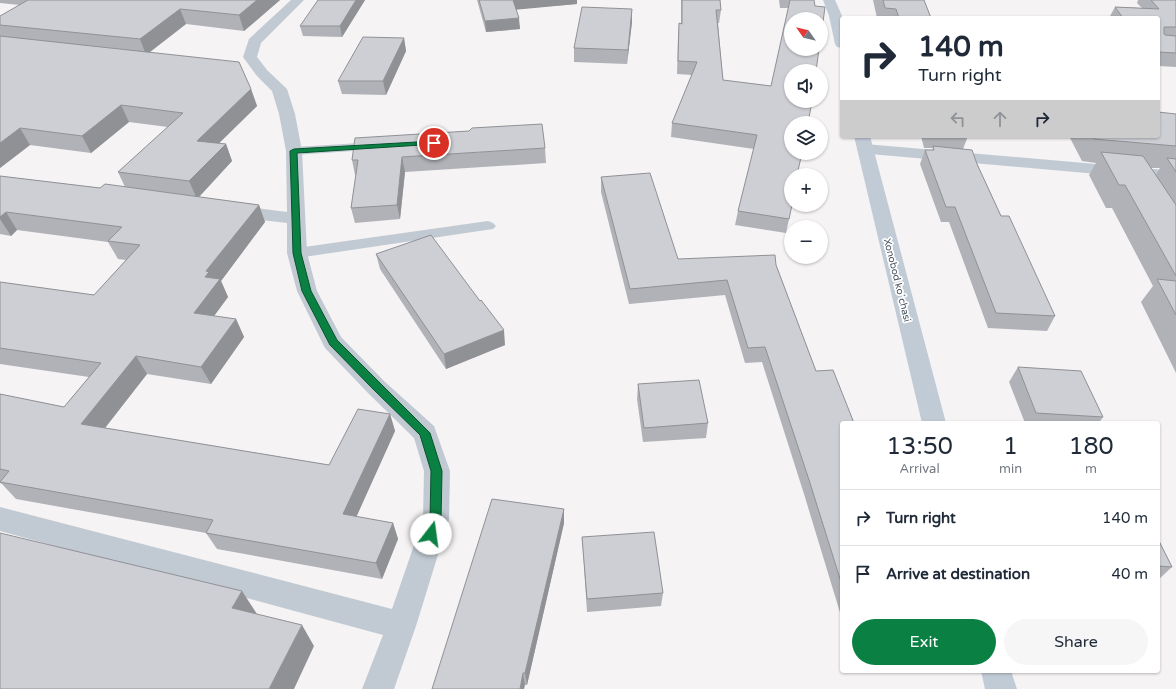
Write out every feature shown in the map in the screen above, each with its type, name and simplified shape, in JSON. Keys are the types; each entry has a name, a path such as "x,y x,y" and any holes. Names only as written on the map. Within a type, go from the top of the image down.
{"main road":[{"path":"829,0 836,16 840,35"},
{"name":"Xonobod koʻchasi","path":"863,143 933,421"},
{"path":"997,673 1001,689"}],"street":[{"path":"298,0 254,42 250,57 254,72 279,89 287,114 294,151 297,253 307,291 333,342 376,387 425,433 437,471 436,519 401,626 378,689"},
{"path":"863,143 1176,176"},
{"path":"1137,173 1150,193"},
{"path":"218,209 296,219"},
{"path":"0,519 401,626"}],"lane":[{"path":"294,151 388,146"},
{"path":"297,253 488,226"}],"building":[{"path":"28,0 257,0 239,15 180,9 140,39 0,25 0,16"},
{"path":"318,0 356,0 340,26 300,26"},
{"path":"479,0 513,0 519,18 485,21"},
{"path":"682,0 720,0 721,10 716,10 723,80 771,86 784,27 784,56 818,56 817,64 784,64 784,108 811,108 809,116 784,116 784,160 800,160 799,168 784,168 784,212 790,212 789,219 738,211 757,135 672,123 697,62 678,61 679,23 682,24"},
{"path":"790,0 814,0 815,6 825,7 824,12 787,12"},
{"path":"883,0 924,0 930,16 898,16 896,9 885,8"},
{"path":"1151,0 1176,0 1176,27 1164,27 1164,34 1176,36 1176,53 1160,52 1160,16 1122,16 1115,7 1159,9"},
{"path":"582,7 632,9 628,50 574,48"},
{"path":"0,36 239,62 251,89 197,141 226,144 189,181 118,172 183,113 121,105 82,136 20,128 0,143"},
{"path":"363,37 404,38 383,81 338,81"},
{"path":"1160,112 1176,114 1176,146 1093,138 1160,138"},
{"path":"542,124 545,148 402,157 397,205 351,208 358,160 352,160 355,138 469,131 472,128"},
{"path":"933,146 972,150 1001,216 1009,216 1055,316 996,313 955,207 946,207 925,150 934,150"},
{"path":"1101,152 1143,156 1176,205 1176,276 1125,185 1119,185"},
{"path":"1167,158 1176,159 1176,172"},
{"path":"650,173 678,259 775,255 776,265 816,371 833,370 853,421 840,421 840,579 765,347 748,348 727,280 630,289 601,177"},
{"path":"0,176 100,188 105,184 259,205 206,271 209,272 205,277 220,279 194,313 236,319 201,367 136,356 81,424 329,465 358,409 390,414 343,514 393,523 376,563 206,533 213,520 0,482 9,471 0,469 0,394 64,407 101,363 0,348 0,282 94,295 140,245 108,241 122,227 6,212 0,217"},
{"path":"431,235 480,301 481,300 504,330 444,354 376,254"},
{"path":"1157,279 1176,281 1176,315"},
{"path":"1018,367 1081,371 1103,417 1036,413"},
{"path":"699,380 708,423 644,428 638,384"},
{"path":"492,499 564,509 520,689 432,689"},
{"path":"654,532 663,593 587,599 582,537"},
{"path":"0,533 242,591 232,608 302,625 269,689 0,689"},
{"path":"1160,543 1172,567 1160,566"}],"route":[{"path":"431,534 436,519 437,471 425,433 376,387 333,342 307,291 297,253 294,151 434,143"}]}
